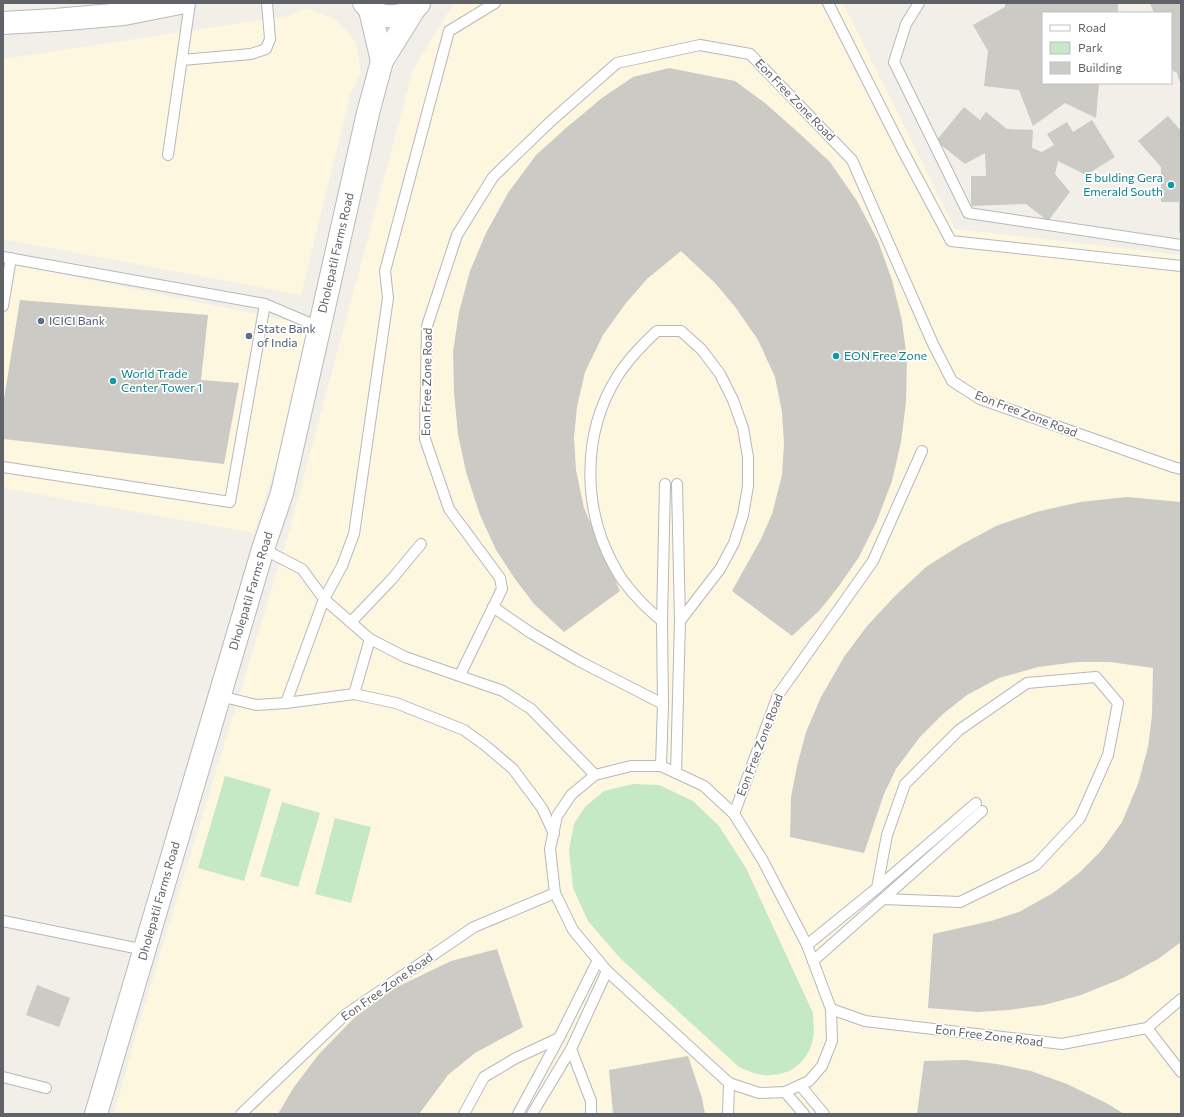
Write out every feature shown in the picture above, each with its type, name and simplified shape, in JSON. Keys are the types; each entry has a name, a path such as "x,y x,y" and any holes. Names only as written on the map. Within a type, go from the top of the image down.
{"street":[{"path":"3,23 124,14 180,3"},
{"path":"367,6 381,15 393,16 404,14 417,5"},
{"name":"Dholepatil Farms Road","path":"96,1114 263,549 282,493 368,113 382,61 417,5"},
{"name":"Dholepatil Farms Road","path":"367,6 382,61"}],"lane":[{"path":"168,155 190,3"},
{"path":"182,60 251,54 266,49 270,39 267,3"},
{"path":"286,703 324,599 342,566 354,534 388,298 385,272 449,31 495,3"},
{"path":"828,3 903,151 951,241 1181,266"},
{"path":"919,3 906,24 894,62 968,213 1181,245"},
{"name":"Eon Free Zone Road","path":"460,675 502,589 500,578 449,509 425,439 427,326 457,235 493,177 551,121 617,63 700,45 750,54 852,160 933,344 952,381 980,399 1181,469"},
{"path":"3,306 7,257 265,304 319,327"},
{"path":"3,467 230,502 265,304"},
{"path":"662,621 642,604 623,580 607,554 596,525 591,495 590,464 594,434 603,404 621,371 635,352 657,330 681,331 702,350 720,374 733,400 743,428 748,457 748,486 743,515 734,543 720,569 680,621"},
{"name":"Eon Free Zone Road","path":"734,814 778,695 873,561 922,451"},
{"path":"661,766 665,484"},
{"path":"676,773 680,621 678,484"},
{"path":"351,622 392,579 421,544"},
{"path":"263,549 302,569 324,599 370,639 405,657 503,691 531,709 595,775"},
{"path":"493,606 531,633 579,661 663,704"},
{"path":"354,694 370,639"},
{"path":"877,888 886,834 905,784 959,730 1027,683 1096,677 1118,703 1108,755 1080,818 1036,865 960,902 883,900"},
{"path":"220,696 256,705 286,703 354,694 396,703 464,730 514,769 542,808 554,834"},
{"name":"Eon Free Zone Road","path":"631,766 661,766 676,773 704,786 734,814 762,859 807,945 831,1009 832,1041 822,1066 809,1081 785,1092 759,1093 729,1083 607,971 573,930 555,893 550,849 557,816 571,795 595,775 631,766"},
{"path":"807,945 979,807 883,900 813,961"},
{"name":"Eon Free Zone Road","path":"241,1114 345,1015 474,927 555,893"},
{"path":"3,921 145,950"},
{"path":"518,1114 559,1038 598,960"},
{"path":"532,1114 571,1048 607,971"},
{"name":"Eon Free Zone Road","path":"831,1009 865,1021 1062,1044 1147,1028 1181,999"},
{"path":"1147,1028 1181,1072"},
{"path":"464,1114 484,1077 516,1058 559,1038"},
{"path":"571,1048 591,1101 591,1114"},
{"path":"3,1077 46,1088"},
{"path":"728,1114 729,1083"},
{"path":"800,1085 824,1114"},
{"path":"785,1092 804,1114"}],"shaded area":[{"name":"EON Free Zone","path":"454,3 843,3 955,229 1181,255 1181,1114 114,1114 138,1027 289,532 413,70"},
{"path":"307,8 336,20 356,42 361,74 351,92 301,295 3,239 3,59 288,16"},
{"path":"3,262 319,327 254,533 3,488"}],"green space":[{"path":"225,776 271,789 244,881 198,868"},
{"path":"633,784 659,785 693,801 719,826 746,868 813,1013 814,1033 810,1048 801,1062 789,1071 781,1074 763,1075 739,1067 620,958 588,921 573,888 569,850 574,824 585,807 604,791"},
{"path":"282,802 320,813 298,887 260,876"},
{"path":"335,818 371,827 351,903 315,894"}],"building":[{"path":"1005,3 1118,3 1118,12 1042,12 1042,84 1099,84 1096,118 1065,103 1033,126 1019,90 984,86 988,51 973,25 1005,7"},
{"path":"1150,3 1181,3 1181,86 1177,73 1172,70 1172,12 1154,12"},
{"name":"EON Free Zone","path":"669,68 735,81 765,103 830,162 857,201 878,241 892,280 902,321 907,360 906,402 901,442 892,481 876,523 859,557 820,610 792,636 732,591 761,539 772,514 782,475 784,443 782,412 775,377 758,340 736,308 715,283 681,251 647,279 626,303 603,335 585,372 577,407 574,437 576,470 584,508 620,591 564,632 534,604 496,550 480,515 466,472 458,434 454,393 453,352 459,312 470,271 486,233 508,193 536,155 602,98 633,77"},
{"path":"964,107 980,120 986,112 1007,129 1033,130 1032,148 1042,152 1054,145 1047,134 1067,122 1073,132 1092,120 1115,157 1086,175 1058,161 1055,174 1070,192 1048,221 1026,204 971,206 971,176 986,176 985,153 965,164 936,141"},
{"name":"E bulding Gera Emerald South","path":"1168,116 1181,131 1181,233 1179,233 1179,202 1161,202 1161,167 1138,141"},
{"name":"World Trade Center Tower 1","path":"20,300 208,315 201,380 239,383 224,464 3,439 3,405"},
{"path":"1127,497 1181,502 1181,942 1158,959 1123,978 1081,995 1044,1005 1009,1010 978,1012 928,1008 933,934 991,921 1019,912 1053,893 1079,873 1101,851 1122,822 1138,784 1148,747 1152,715 1153,668 1110,662 1077,662 1038,667 999,678 967,695 943,714 920,737 896,769 884,794 864,853 790,837 791,797 806,732 821,697 844,657 867,626 895,596 926,567 959,546 996,526 1036,512 1080,502"},
{"path":"497,949 523,1027 475,1053 448,1075 419,1114 278,1114 294,1087 319,1054 354,1018 395,988 451,961"},
{"path":"37,985 70,998 59,1027 26,1015"},
{"path":"688,1056 702,1098 705,1114 613,1114 609,1070"},
{"path":"965,1060 997,1064 1031,1071 1067,1084 1108,1104 1124,1114 917,1114 924,1061"}],"place":[{"name":"E bulding Gera Emerald South","path":"1171,185"},
{"name":"ICICI Bank","path":"41,321"},
{"name":"State Bank of India","path":"249,336"},
{"name":"EON Free Zone","path":"836,356"},
{"name":"World Trade Center Tower 1","path":"113,381"}]}
